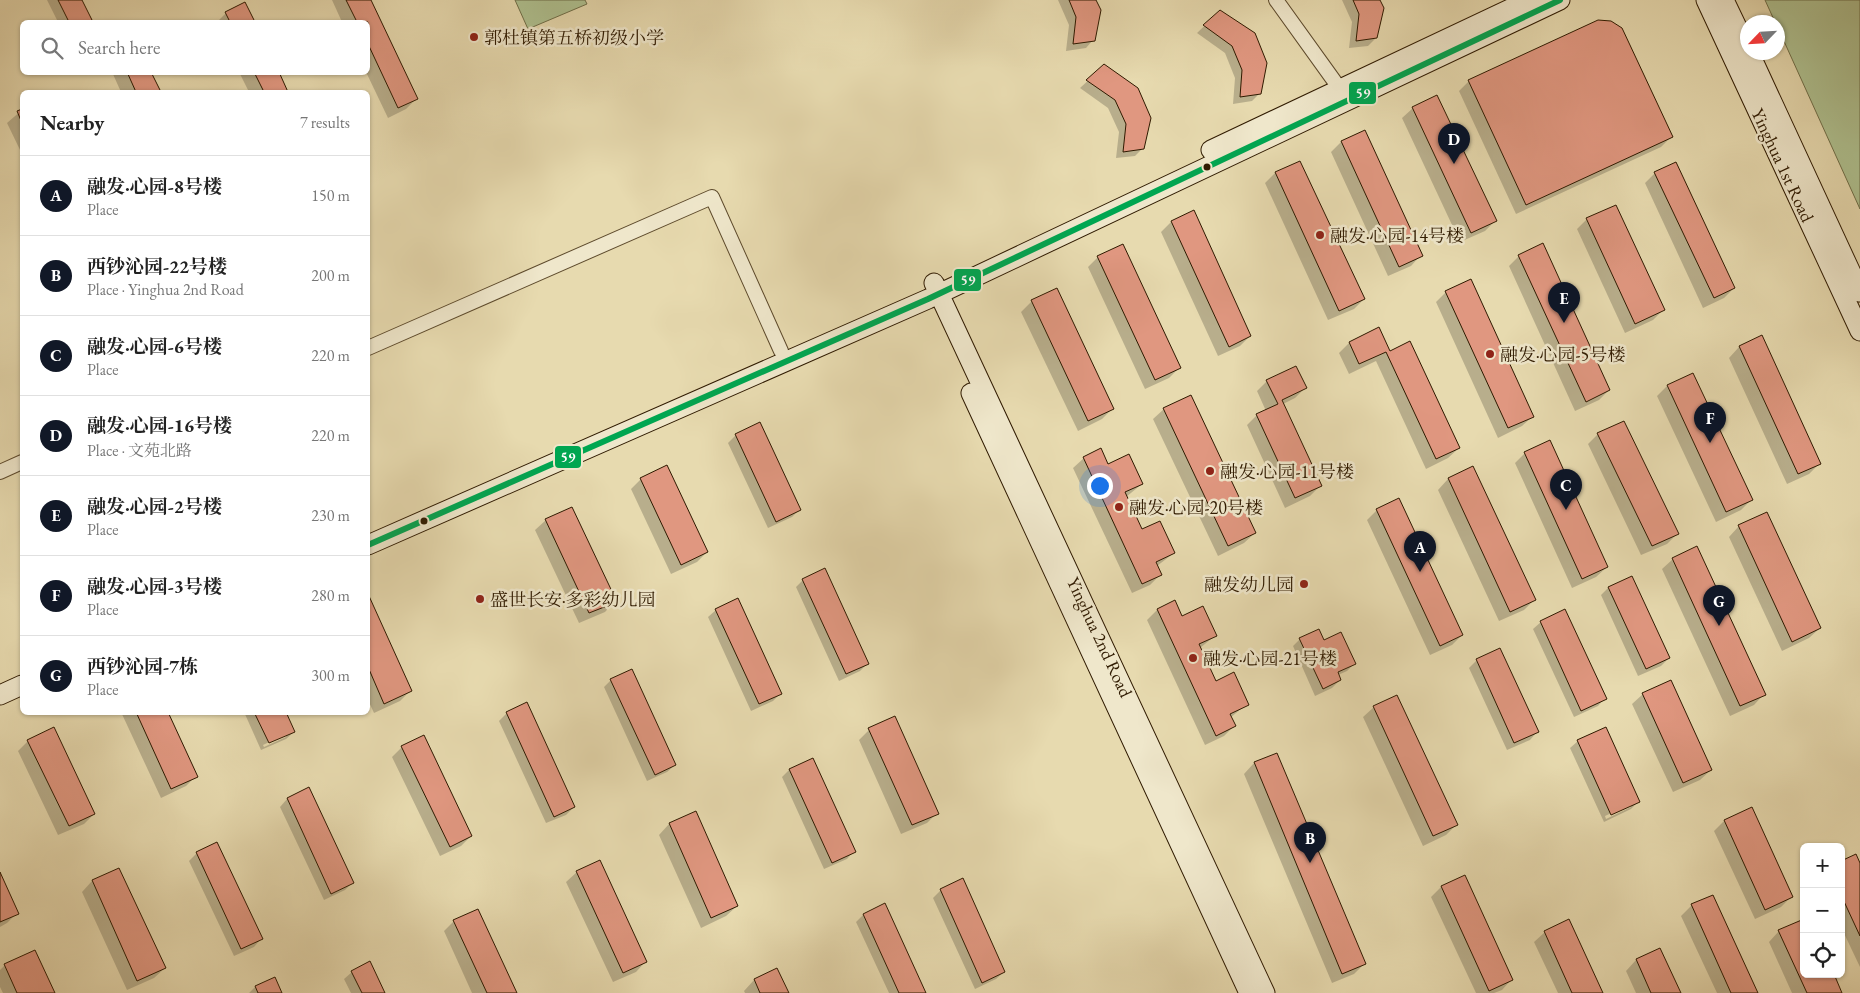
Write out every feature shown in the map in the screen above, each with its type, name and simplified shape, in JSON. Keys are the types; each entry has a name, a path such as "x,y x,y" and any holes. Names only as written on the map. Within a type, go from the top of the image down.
{"street":[{"path":"1276,0 1340,89"},
{"path":"370,532 781,350 931,290 1340,89 1529,0"},
{"path":"370,544 931,290 1560,0"},
{"name":"Yinghua 1st Road","path":"1706,0 1860,331"},
{"name":"Yinghua 1st Road","path":"1724,0 1740,34"},
{"name":"Yinghua 1st Road","path":"1752,60 1860,292"},
{"path":"370,347 712,197 781,350"},
{"name":"Yinghua 2nd Road","path":"931,290 1249,993"},
{"name":"Yinghua 2nd Road","path":"931,290 1265,993"},
{"path":"0,472 20,463"},
{"path":"0,695 20,686"},
{"path":"0,707 20,698"}],"green space":[{"path":"515,0 585,0 587,4 528,29"},
{"path":"1765,0 1860,0 1860,209 1785,43 1785,15 1772,15"}],"building":[{"path":"58,0 82,0 92,20 68,20"},
{"path":"346,0 371,0 418,99 398,108 370,48 370,20 356,20"},
{"path":"1069,0 1096,0 1101,10 1095,41 1073,44 1076,17"},
{"path":"1353,0 1380,0 1384,8 1377,38 1356,41 1359,14"},
{"path":"245,2 254,20 229,20 225,12"},
{"path":"1220,10 1255,33 1267,63 1261,94 1240,97 1242,70 1232,46 1203,25"},
{"path":"1598,20 1611,21 1622,28 1673,137 1526,205 1468,80"},
{"path":"1104,64 1138,88 1151,118 1144,149 1123,152 1126,124 1115,100 1086,80"},
{"path":"128,75 152,75 160,90 135,90"},
{"path":"256,75 280,75 287,90 263,90"},
{"path":"1437,95 1497,221 1471,233 1412,107"},
{"path":"1365,130 1423,256 1399,267 1341,141"},
{"name":"融发·心园-14号楼","path":"1300,161 1365,299 1339,311 1275,172"},
{"path":"1676,162 1735,288 1714,298 1654,172"},
{"path":"1616,205 1665,310 1635,324 1586,218"},
{"path":"1194,210 1251,336 1229,347 1171,221"},
{"path":"1543,243 1610,390 1586,402 1518,255"},
{"path":"1123,244 1181,368 1155,380 1097,256"},
{"name":"融发·心园-5号楼","path":"1471,279 1534,417 1508,428 1445,291"},
{"path":"1057,288 1114,409 1088,421 1031,300"},
{"path":"1379,327 1390,351 1410,341 1460,448 1436,459 1386,352 1359,364 1349,342"},
{"path":"1762,335 1821,464 1798,474 1739,346"},
{"path":"1296,366 1307,388 1282,400 1322,486 1295,498 1256,414 1278,404 1266,380"},
{"path":"1693,373 1753,500 1726,512 1667,385"},
{"name":"融发·心园-11号楼","path":"1191,395 1256,533 1228,546 1163,408"},
{"path":"1624,421 1679,534 1652,546 1597,433"},
{"path":"760,422 801,510 776,522 735,434"},
{"path":"1550,440 1608,567 1582,579 1524,452"},
{"name":"融发·心园-20号楼","path":"1101,448 1108,464 1129,454 1143,484 1125,492 1142,529 1160,521 1175,553 1156,562 1162,575 1142,584 1083,457"},
{"path":"667,465 708,552 681,565 640,478"},
{"path":"1473,466 1536,600 1510,612 1448,478"},
{"path":"1399,498 1463,635 1440,646 1376,509"},
{"path":"572,507 617,602 589,613 545,519"},
{"path":"1767,512 1821,628 1792,642 1738,525"},
{"path":"1697,546 1766,695 1740,706 1672,558"},
{"path":"825,568 869,664 846,674 802,579"},
{"path":"1632,576 1670,658 1646,669 1608,587"},
{"path":"370,598 412,691 384,704 370,672"},
{"path":"738,598 782,694 759,704 715,609"},
{"name":"融发·心园-21号楼","path":"1175,600 1182,616 1203,606 1217,636 1199,644 1216,681 1234,672 1249,705 1230,714 1236,726 1216,736 1157,609"},
{"path":"1565,609 1607,699 1581,711 1540,621"},
{"path":"1319,629 1324,640 1341,632 1356,664 1338,672 1341,680 1323,689 1299,638"},
{"path":"1500,648 1539,732 1514,743 1476,659"},
{"path":"632,669 676,765 655,775 610,679"},
{"path":"1671,680 1712,770 1683,783 1642,693"},
{"path":"1397,695 1458,825 1433,836 1373,706"},
{"path":"527,702 575,807 554,817 506,712"},
{"path":"137,715 169,715 198,777 171,789"},
{"path":"255,715 287,715 295,732 269,743"},
{"path":"895,716 939,814 912,825 868,728"},
{"path":"54,727 95,814 69,826 27,740"},
{"path":"1606,727 1640,802 1611,815 1577,740"},
{"path":"424,735 472,836 450,847 401,746"},
{"path":"1277,753 1366,964 1342,974 1254,762"},
{"path":"813,758 856,852 832,863 789,769"},
{"path":"309,787 354,883 331,894 287,798"},
{"path":"1752,807 1793,897 1765,910 1724,820"},
{"path":"696,811 738,906 711,918 669,823"},
{"path":"217,842 263,939 241,949 196,852"},
{"path":"1856,854 1860,863 1860,936 1845,904 1845,859"},
{"path":"600,860 647,962 623,973 576,871"},
{"path":"119,868 166,968 137,981 92,880"},
{"path":"0,872 19,914 0,922"},
{"path":"1465,875 1513,980 1489,991 1441,886"},
{"path":"963,878 1005,972 982,983 940,889"},
{"path":"1713,895 1758,993 1731,993 1691,904"},
{"path":"885,903 926,993 899,993 863,914"},
{"path":"478,909 517,993 487,993 453,920"},
{"path":"1569,919 1603,993 1572,993 1544,931"},
{"path":"1800,921 1800,978 1778,930"},
{"path":"1660,948 1681,993 1651,993 1636,959"},
{"path":"35,950 55,993 17,993 4,964"},
{"path":"370,961 385,993 362,993 351,971"},
{"path":"777,968 789,993 760,993 754,979"},
{"path":"275,977 282,993 258,993 255,986"},
{"path":"1800,978 1836,978 1842,993 1807,993"}],"transit line":[{"name":"59","path":"370,544 928,299 1560,0"}],"place":[{"name":"郭杜镇第五桥初级小学","path":"474,37"},
{"name":"融发·心园-16号楼","path":"1454,164"},
{"name":"融发·心园-14号楼","path":"1320,235"},
{"name":"融发·心园-2号楼","path":"1564,323"},
{"name":"融发·心园-5号楼","path":"1490,354"},
{"name":"融发·心园-3号楼","path":"1710,443"},
{"name":"融发·心园-11号楼","path":"1210,471"},
{"name":"融发·心园-20号楼","path":"1119,507"},
{"name":"融发·心园-6号楼","path":"1566,510"},
{"name":"融发·心园-8号楼","path":"1420,572"},
{"name":"融发幼儿园","path":"1304,584"},
{"name":"盛世长安·多彩幼儿园","path":"480,599"},
{"name":"西钞沁园-7栋","path":"1719,626"},
{"name":"融发·心园-21号楼","path":"1193,658"},
{"name":"西钞沁园-22号楼","path":"1310,863"}]}
